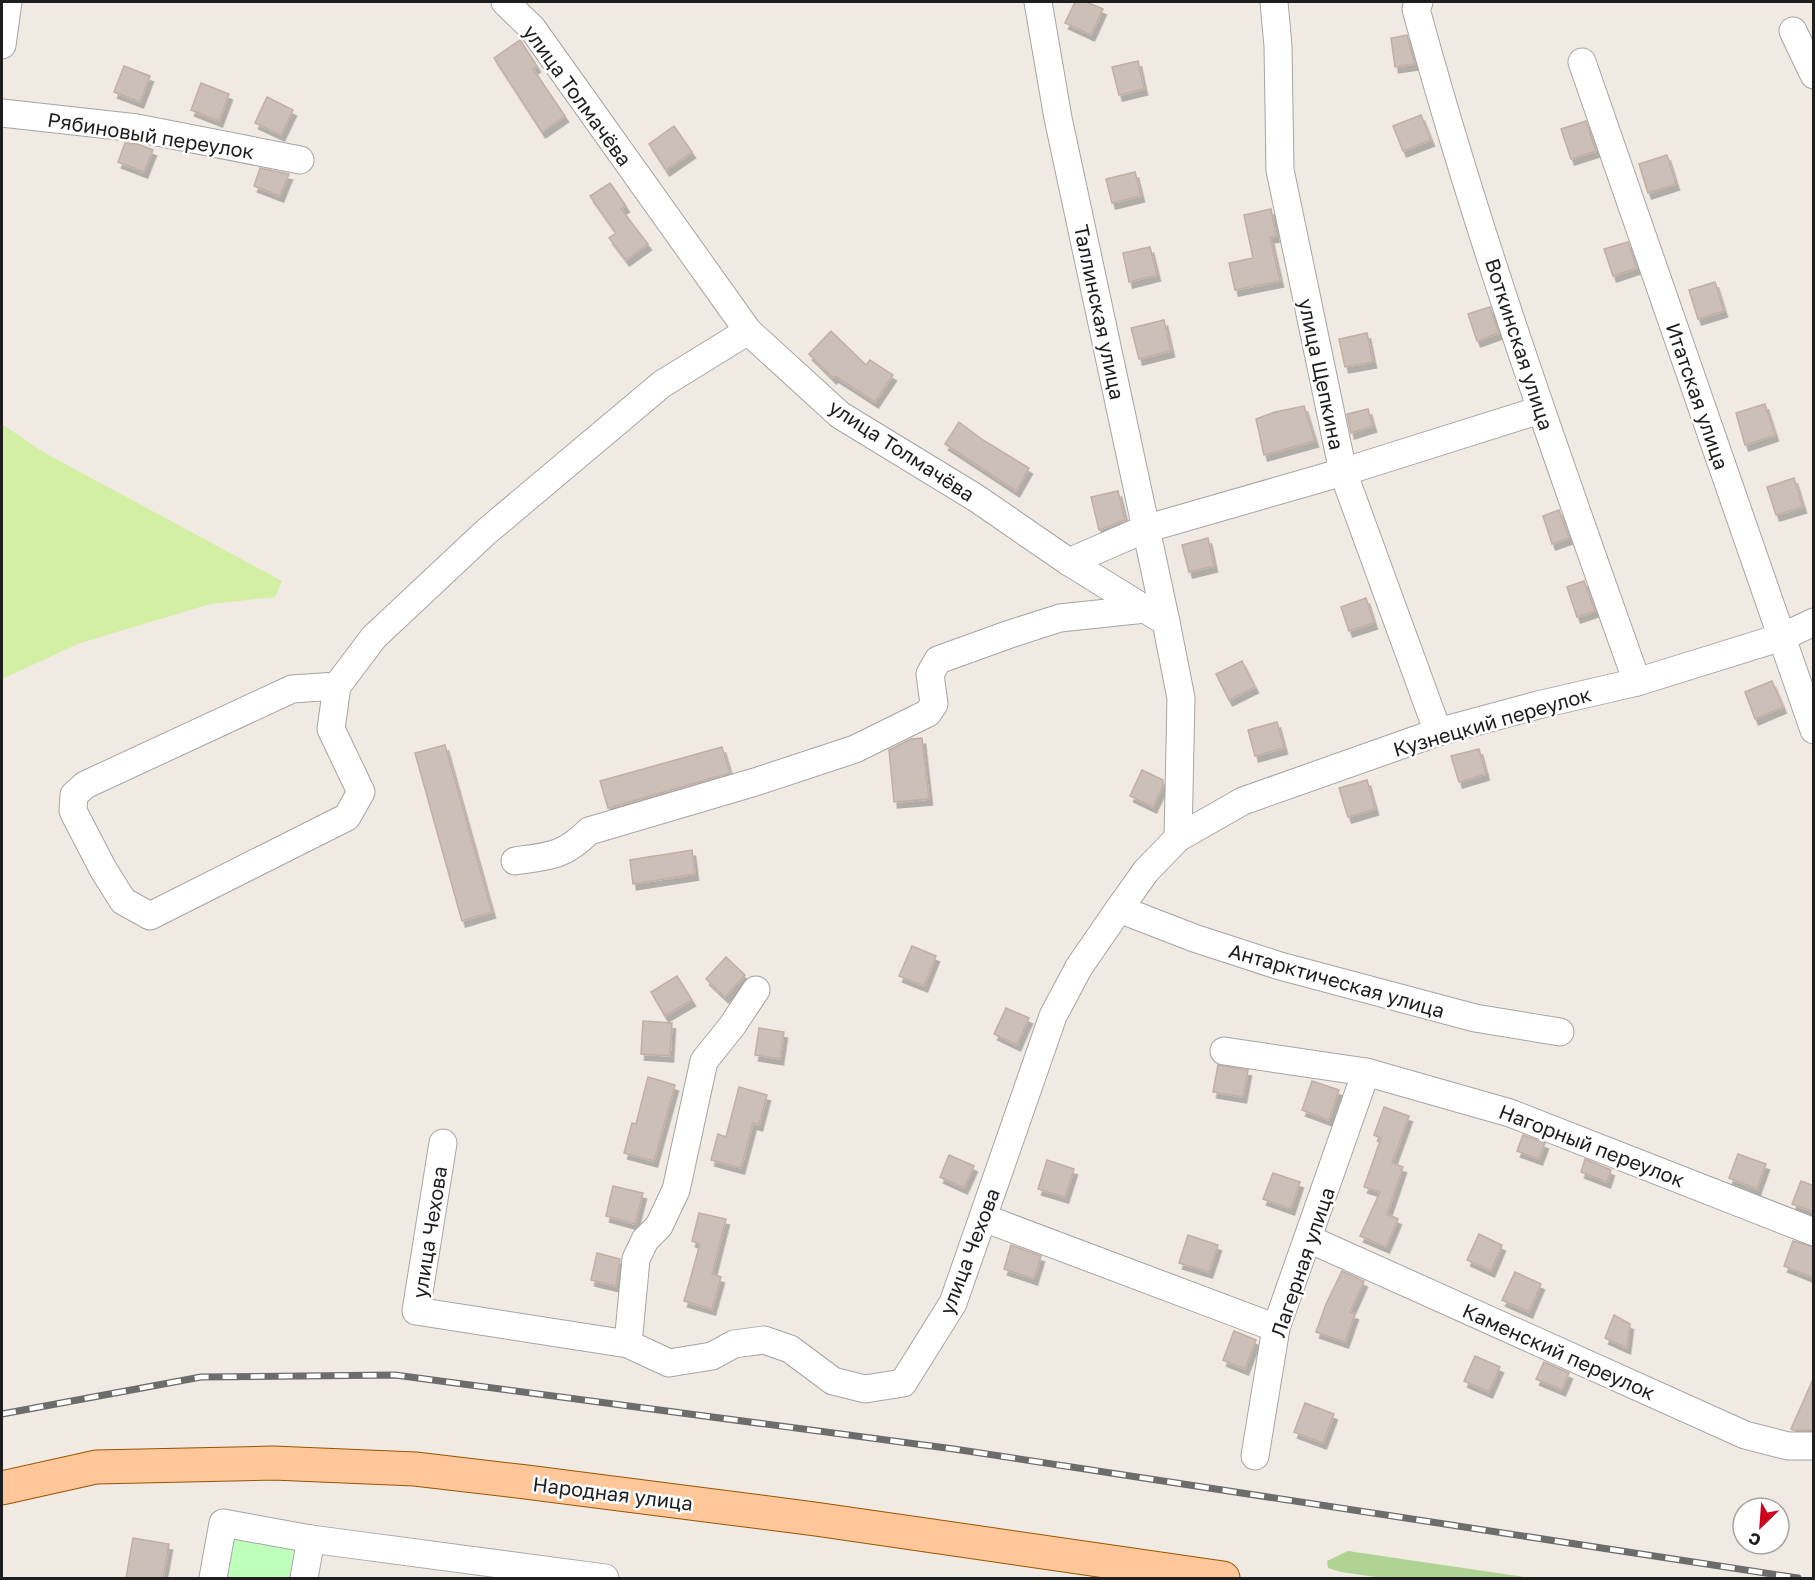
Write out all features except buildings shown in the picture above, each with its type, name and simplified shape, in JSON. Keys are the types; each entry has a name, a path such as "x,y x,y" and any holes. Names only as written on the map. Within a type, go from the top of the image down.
{"main road":[{"name":"Народная улица","path":"2,1488 96,1467 273,1463 415,1469 815,1519 1222,1578"}],"street":[{"path":"2,45 8,2"},
{"name":"улица Толмачёва","path":"505,2 532,28 748,331 840,415 976,498 1069,562 1155,615"},
{"name":"Таллинская улица","path":"1038,2 1058,118 1145,529 1155,615"},
{"name":"улица Щепкина","path":"1274,2 1278,46 1280,170 1343,472 1438,732"},
{"name":"Воткинская улица","path":"1419,2 1416,9 1446,117 1540,410 1637,682"},
{"path":"1792,31 1814,75"},
{"name":"Итатская улица","path":"1582,62 1814,730"},
{"name":"Рябиновый переулок","path":"2,113 137,128 300,160"},
{"path":"338,686 292,689 85,785 74,795 74,811 103,869 123,901 150,916 347,817 361,792 331,729 338,686 374,637 486,532 662,384 748,331"},
{"path":"1069,562 1145,529 1343,472 1540,410"},
{"path":"515,861 555,855 575,846 589,831 755,782 855,749 928,713 934,704 930,674 938,660 1060,618 1155,615 1181,698 1178,838"},
{"name":"Кузнецкий переулок","path":"1178,838 1243,801 1438,732 1538,705 1637,682 1782,637 1814,622"},
{"name":"улица Чехова","path":"443,1143 416,1311 628,1344 669,1363 712,1356 734,1344 764,1340 790,1349 833,1381 865,1389 903,1383 953,1303 1053,1016 1079,966 1119,909 1146,871 1178,838"},
{"name":"Антарктическая улица","path":"1119,909 1194,938 1280,966 1475,1018 1560,1032"},
{"path":"628,1344 636,1259 645,1240 659,1226 676,1190 704,1061 732,1026 756,990"},
{"name":"Нагорный переулок","path":"1224,1051 1366,1072 1510,1113 1814,1232"},
{"name":"Лагерная улица","path":"1255,1456 1276,1328 1366,1072"},
{"path":"984,1218 1276,1328"},
{"name":"Каменский переулок","path":"1309,1239 1745,1435 1788,1446 1814,1446"},
{"path":"213,1578 224,1523 311,1539 605,1578"},
{"path":"304,1578 311,1539"}],"green space":[{"path":"2,424 43,452 282,581 275,597 210,604 80,643 2,679"},
{"path":"234,1537 296,1548 290,1578 227,1578"},
{"path":"1348,1551 1531,1578 1383,1578 1328,1568 1327,1561"}],"railway":[{"path":"2,1414 201,1377 395,1375 954,1449 1798,1578"}]}
